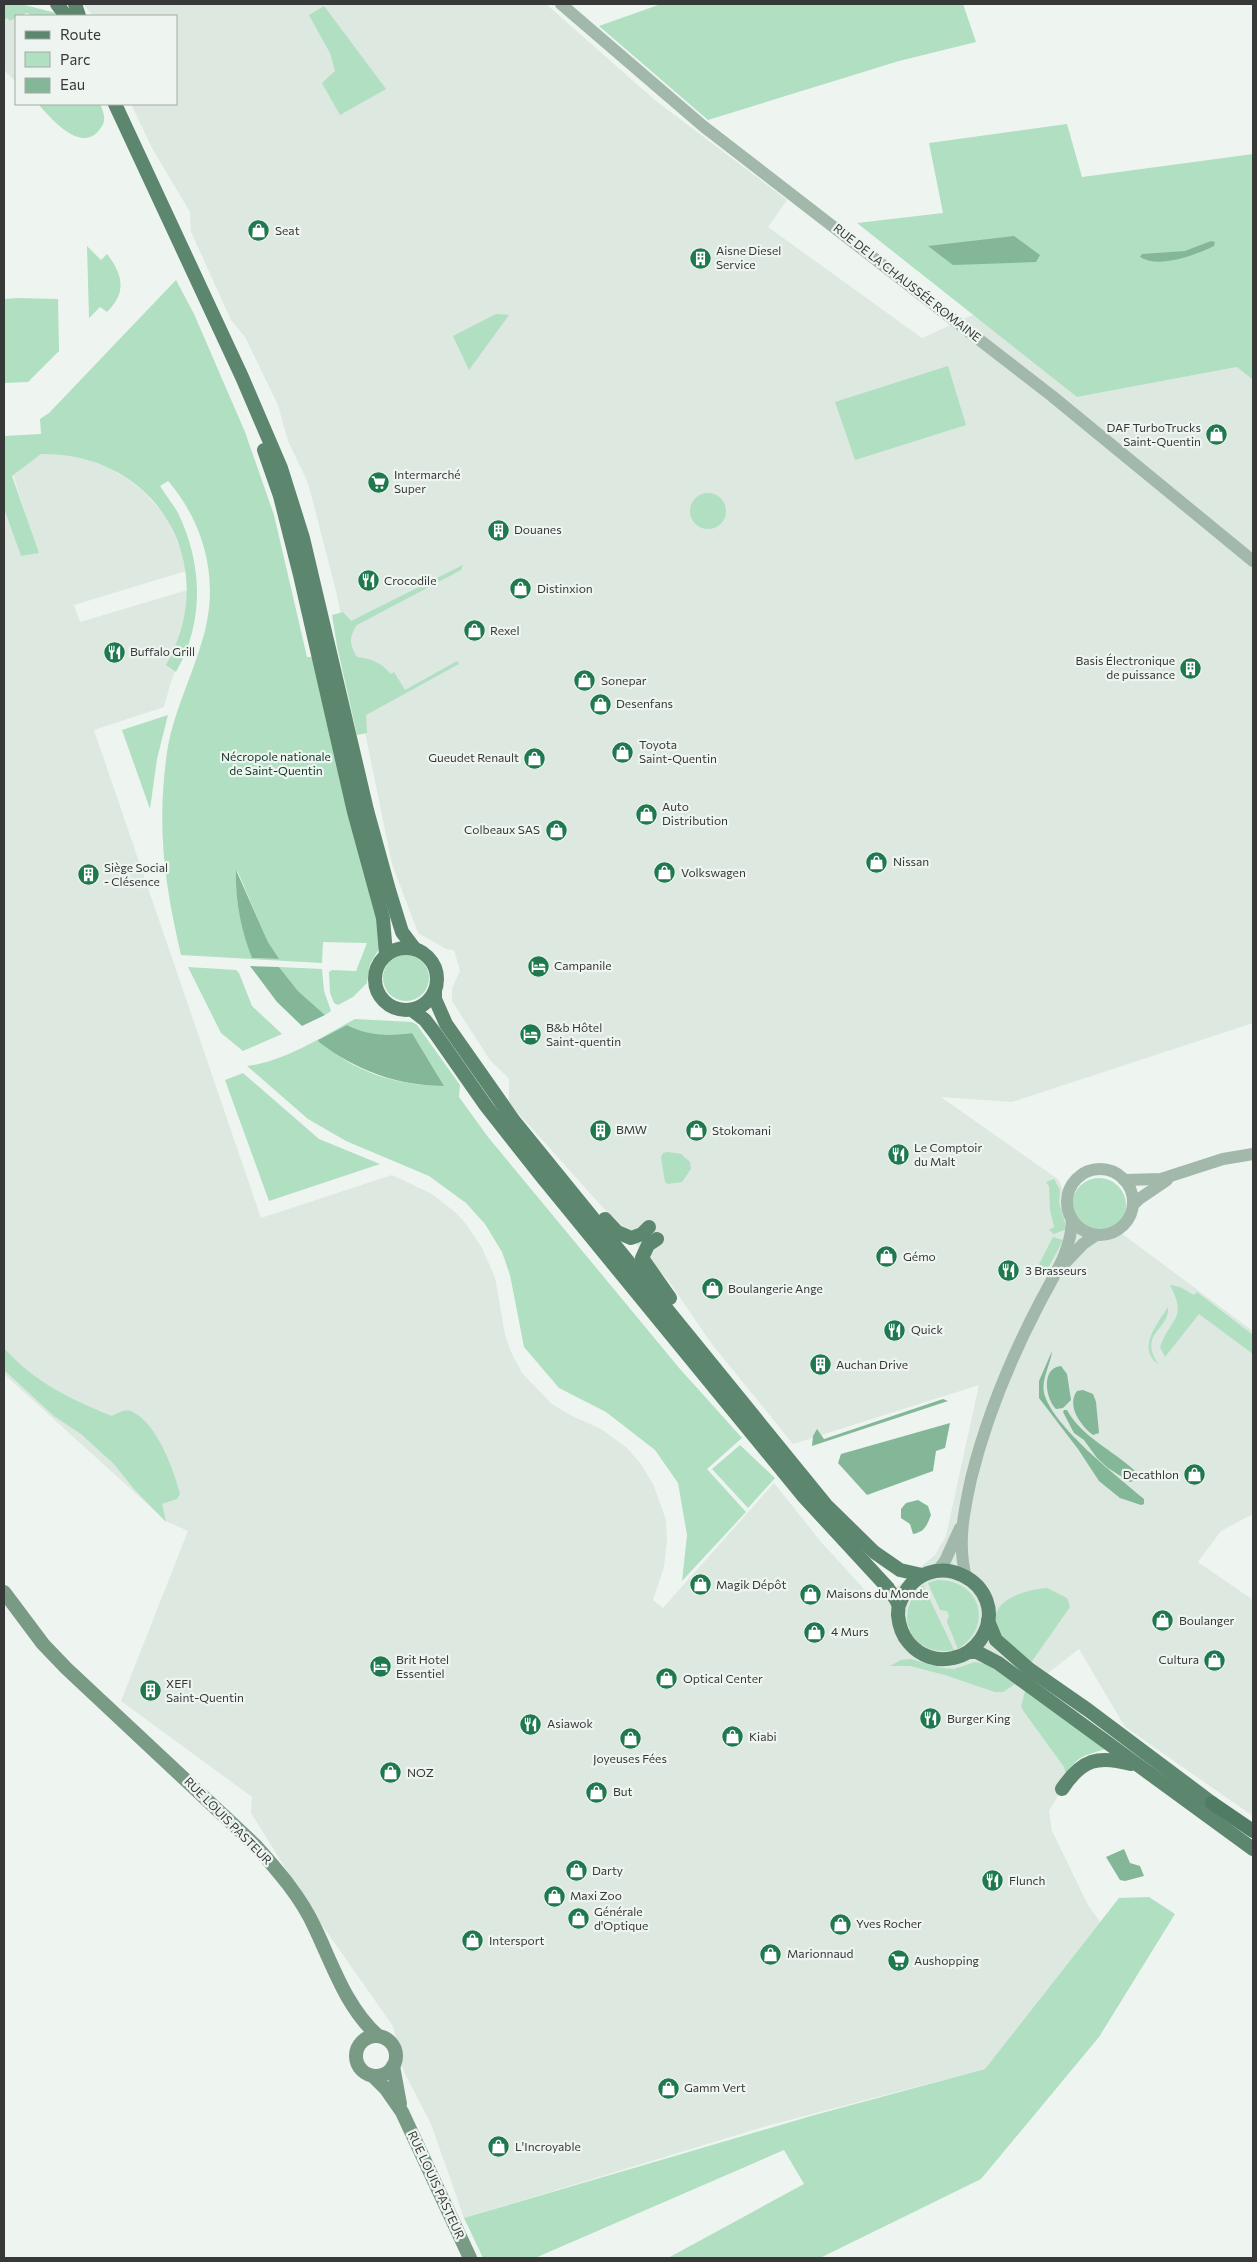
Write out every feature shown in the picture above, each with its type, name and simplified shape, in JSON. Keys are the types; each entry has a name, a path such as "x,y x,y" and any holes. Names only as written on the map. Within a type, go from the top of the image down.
{"highway":[{"path":"1212,1803 1253,1831"}],"main road":[{"path":"56,4 65,15"},
{"path":"107,105 124,133 172,227 257,410 287,486 303,538 367,810 388,890 402,932 414,948 426,955 432,962 437,980 435,998 446,1024 514,1121 826,1504 848,1528 888,1562 900,1570 922,1575"},
{"path":"115,105 124,133 238,387 268,460 300,575 354,812 384,918 386,954"},
{"path":"414,948 396,948 381,959 375,973 376,989 380,997 392,1007 412,1010 425,1020 486,1106 542,1177 804,1497 888,1588 899,1605"},
{"path":"412,1010 426,1003 435,991"},
{"path":"514,1121 617,1232 631,1238 653,1233 642,1258 644,1262 746,1405"},
{"path":"938,1570 958,1572 975,1583 984,1595 988,1610 988,1621 983,1635 969,1652 961,1656 942,1660 924,1655 906,1641 900,1629 899,1605 906,1590 922,1575 938,1570"},
{"name":"RUE LOUIS PASTEUR","path":"4,1592 43,1644 66,1668 255,1845 280,1874 304,1908 352,2004 378,2036"},
{"path":"988,1621 996,1640 1024,1674"},
{"path":"969,1652 977,1652 1024,1674 1040,1685 1140,1766 1253,1849"},
{"path":"1040,1685 1088,1710 1212,1803"},
{"path":"1062,1789 1080,1767 1093,1761 1114,1759 1140,1766"},
{"name":"RUE LOUIS PASTEUR","path":"352,2004 359,2045"},
{"path":"378,2036 390,2042 394,2047 396,2060 393,2066 384,2074 373,2076 361,2070 357,2064 356,2051 359,2045 367,2038 378,2036"},
{"name":"RUE LOUIS PASTEUR","path":"393,2066 402,2112"},
{"name":"RUE LOUIS PASTEUR","path":"373,2076 386,2088 402,2112 470,2258"}],"street":[{"name":"RUE DE LA CHAUSSÉE ROMAINE","path":"561,4 703,126 1052,396 1253,561"},
{"path":"1124,1180 1148,1181 1173,1176 1223,1159 1253,1154"},
{"path":"966,1576 962,1548 963,1521 979,1447 997,1393 1038,1305 1057,1271 1071,1237 1072,1219 1067,1202 1068,1194 1074,1182 1082,1175 1102,1169 1117,1174 1124,1180 1132,1196 1133,1205 1129,1219 1118,1230 1108,1234 1096,1235 1083,1244 1057,1271"},
{"path":"1133,1205 1173,1176"},
{"path":"1072,1219 1078,1226 1096,1235"},
{"path":"938,1570 945,1561 963,1521"}],"shaded area":[{"path":"83,4 546,4 656,101 787,200 768,227 922,338 975,314 1077,397 1237,367 1253,380 1253,1023 1012,1102 941,1097 1059,1180 1081,1235 1121,1233 1253,1331 1253,1514 1221,1531 1198,1562 1253,1600 1253,1816 1125,1727 1079,1649 1025,1691 1021,1705 1024,1712 1064,1767 1066,1776 1062,1789 1049,1811 1052,1831 1088,1905 1100,1922 985,2069 770,2125 464,2218 431,2124 403,2070 393,2026 310,1908 251,1813 252,1797 121,1701 188,1531 166,1521 4,1374 4,510 21,556 38,553 13,475 41,454 63,454 86,459 107,467 126,478 143,491 167,518 184,557 186,571 74,605 80,622 194,588 186,640 164,707 94,730 261,1218 392,1175 432,1194 456,1213 481,1246 495,1277 505,1335 522,1373 552,1404 572,1416 601,1429 626,1447 641,1464 654,1486 666,1520 667,1542 664,1567 653,1600 663,1608 774,1483 822,1543 863,1588 881,1600 935,1555 946,1536 979,1385 793,1444 711,1343 668,1280 509,1103 509,1079 490,1060 452,1001 452,988 460,971 454,950 446,949 418,933 392,864 336,591 308,483 288,441 278,405 245,337 231,320 191,232 190,212 153,150 131,105 178,105 178,15 92,15"},
{"path":"8,18 9,21 15,18 15,81 4,70 4,20"}],"green space":[{"path":"21,4 56,13 55,15 31,15 27,13 15,15 15,18 9,21 8,18 4,20 4,5"},
{"path":"661,4 963,4 976,42 899,61 708,120 599,26"},
{"path":"324,6 386,89 340,115 322,83 335,71 330,53 309,15"},
{"path":"39,105 100,105 104,114 104,123 92,136 84,138 67,132"},
{"path":"1067,124 1082,177 1253,154 1253,380 1237,367 1077,397 857,223 943,213 929,143"},
{"path":"87,246 101,260 107,254 117,269 120,283 118,297 107,312 100,307 89,318"},
{"name":"Nécropole nationale de Saint-Quentin","path":"176,280 194,314 245,432 274,515 307,657 313,657 377,913 379,949 370,964 367,983 353,997 338,1005 334,1003 330,993 329,972 332,970 356,971 367,943 323,942 322,963 181,955 164,858 163,786 173,726 202,643 206,626 210,587 204,549 190,513 168,481 160,486 177,511 187,534 193,554 197,594 192,634 176,672 166,665 182,627 187,590 182,554 168,521 146,494 117,472 82,458 41,454 12,476 39,553 21,556 4,509 4,436 41,434 40,419 49,413","holes":["237,870 268,942 278,959 252,958 240,914 236,881"]},
{"path":"4,299 58,299 59,351 28,382 4,383"},
{"path":"496,314 509,315 469,370 453,336"},
{"path":"948,366 966,425 855,460 835,402"},
{"path":"708,493 720,499 726,511 720,523 708,529 696,523 690,511 696,499"},
{"path":"463,565 461,570 357,625 352,634 351,641 357,657 376,662 391,674 394,672 405,690 457,661 459,664 366,715 367,733 357,735 332,615 343,612 351,621"},
{"path":"168,715 157,759 150,809 122,730"},
{"path":"406,955 419,959 425,965 429,978 425,991 419,997 406,1001 393,997 387,991 383,978 387,965 393,959"},
{"path":"188,967 236,970 239,973 252,1006 282,1034 243,1051 221,1033"},
{"path":"279,967 322,969 324,991 331,1011 325,1015 298,991"},
{"path":"355,1019 412,1022 417,1025 460,1085 459,1097 488,1137 680,1369 742,1438 707,1469 746,1512 682,1581 687,1535 678,1483 655,1450 606,1412 559,1388 524,1347 510,1275 502,1252 485,1224 466,1203 429,1176 346,1141 308,1119 247,1066 289,1054","holes":["347,1025 355,1029 379,1034 412,1033 444,1086 410,1083 376,1075 345,1060 319,1039"]},
{"path":"243,1073 319,1139 380,1164 269,1201 225,1080"},
{"path":"663,1153 681,1154 690,1162 691,1169 682,1182 668,1184 665,1182 661,1157"},
{"path":"1099,1178 1109,1180 1118,1186 1124,1195 1126,1205 1124,1215 1118,1224 1109,1230 1099,1232 1089,1230 1080,1224 1074,1215 1072,1205 1074,1195 1080,1186 1089,1180"},
{"path":"1054,1179 1060,1190 1059,1203 1067,1229 1054,1234 1049,1230 1054,1227 1050,1210 1049,1186 1046,1182"},
{"path":"1053,1237 1063,1240 1046,1272 1037,1268"},
{"path":"1170,1285 1180,1287 1194,1295 1197,1292 1253,1335 1253,1354 1199,1314 1165,1357 1160,1347 1178,1312 1178,1305"},
{"path":"1168,1307 1167,1315 1156,1333 1151,1346 1159,1365 1152,1358 1149,1344 1154,1329"},
{"path":"4,1348 15,1360 40,1380 67,1396 112,1416 122,1411 133,1412 150,1426 169,1461 180,1494 177,1499 162,1504 166,1522 134,1489 114,1464 81,1434 54,1416 4,1370"},
{"path":"740,1445 775,1478 748,1508 712,1469"},
{"path":"937,1580 952,1582 964,1587 972,1595 978,1606 979,1617 976,1628 969,1639 958,1649 947,1622 949,1615 947,1611 940,1610 928,1583"},
{"path":"923,1585 954,1650 939,1651 927,1647 917,1641 910,1631 907,1620 908,1609 913,1596"},
{"path":"1047,1588 1067,1598 1070,1607 1030,1664 1005,1640 996,1620 997,1611 1010,1598 1029,1591"},
{"path":"911,1659 942,1668 954,1669 975,1662 986,1664 1015,1684 1003,1692 995,1692 945,1675 910,1666 890,1666 901,1660"},
{"path":"1025,1691 1105,1749 1082,1757 1074,1764 1066,1776 1064,1767 1021,1706"},
{"path":"1149,1897 1175,1914 1099,2037 981,2179 820,2258 668,2258 804,2184 784,2150 535,2258 483,2258 464,2218 811,2116 985,2069 1119,1898"}],"water":[{"path":"1014,236 1040,255 1036,262 953,265 928,246"},
{"path":"1211,241 1215,242 1214,246 1177,259 1157,262 1140,257 1142,254 1185,251"},
{"path":"236,870 268,942 279,959 252,958 240,915"},
{"path":"250,966 279,967 298,991 325,1015 302,1026 277,1002"},
{"path":"347,1025 355,1029 379,1034 412,1033 444,1086 410,1083 378,1074 347,1061 319,1042 318,1040"},
{"path":"1052,1351 1043,1388 1050,1406 1072,1435 1144,1499 1144,1504 1141,1505 1120,1498 1099,1481 1078,1449 1039,1398 1039,1381"},
{"path":"1061,1366 1067,1374 1071,1400 1063,1408 1056,1409 1052,1405 1047,1385 1050,1372 1054,1368"},
{"path":"1083,1390 1093,1394 1096,1402 1099,1433 1093,1435 1080,1421 1074,1409 1074,1397 1077,1391"},
{"path":"943,1399 948,1401 812,1446 813,1436 817,1429 824,1439"},
{"path":"1067,1410 1080,1428 1134,1470 1136,1472 1135,1480 1130,1482 1108,1468 1097,1458 1084,1440 1074,1433 1063,1412"},
{"path":"950,1423 945,1448 936,1451 933,1471 867,1495 838,1463 841,1454"},
{"path":"918,1500 928,1506 931,1515 923,1530 913,1534 910,1524 901,1518 901,1509 906,1503"},
{"path":"1124,1849 1130,1863 1140,1866 1144,1876 1125,1881 1120,1880 1106,1857"}],"place":[{"name":"Seat","path":"259,231"},
{"name":"Aisne Diesel Service","path":"700,258"},
{"name":"DAF TurboTrucks Saint-Quentin","path":"1217,435"},
{"name":"Intermarché Super","path":"378,482"},
{"name":"Douanes","path":"498,530"},
{"name":"Crocodile","path":"368,581"},
{"name":"Distinxion","path":"521,589"},
{"name":"Rexel","path":"474,631"},
{"name":"Buffalo Grill","path":"114,652"},
{"name":"Basis Électronique de puissance","path":"1191,668"},
{"name":"Sonepar","path":"585,681"},
{"name":"Desenfans","path":"600,704"},
{"name":"Toyota Saint-Quentin","path":"623,752"},
{"name":"Gueudet Renault","path":"535,758"},
{"name":"Auto Distribution","path":"646,814"},
{"name":"Colbeaux SAS","path":"556,830"},
{"name":"Nissan","path":"877,862"},
{"name":"Volkswagen","path":"665,873"},
{"name":"Siège Social - Clésence","path":"88,875"},
{"name":"Campanile","path":"538,966"},
{"name":"B&b Hôtel Saint-quentin","path":"530,1035"},
{"name":"BMW","path":"600,1130"},
{"name":"Stokomani","path":"696,1131"},
{"name":"Le Comptoir du Malt","path":"898,1155"},
{"name":"Gémo","path":"887,1257"},
{"name":"3 Brasseurs","path":"1009,1271"},
{"name":"Boulangerie Ange","path":"712,1289"},
{"name":"Quick","path":"895,1330"},
{"name":"Auchan Drive","path":"820,1365"},
{"name":"Decathlon","path":"1195,1475"},
{"name":"Magik Dépôt","path":"700,1585"},
{"name":"Maisons du Monde","path":"810,1594"},
{"name":"Boulanger","path":"1163,1621"},
{"name":"4 Murs","path":"815,1632"},
{"name":"Cultura","path":"1215,1660"},
{"name":"Brit Hotel Essentiel","path":"380,1667"},
{"name":"Optical Center","path":"667,1679"},
{"name":"XEFI Saint-Quentin","path":"150,1691"},
{"name":"Burger King","path":"931,1719"},
{"name":"Asiawok","path":"531,1724"},
{"name":"Kiabi","path":"733,1737"},
{"name":"Joyeuses Fées","path":"630,1738"},
{"name":"NOZ","path":"391,1773"},
{"name":"But","path":"597,1792"},
{"name":"Darty","path":"576,1871"},
{"name":"Flunch","path":"993,1881"},
{"name":"Maxi Zoo","path":"554,1896"},
{"name":"Générale d'Optique","path":"578,1919"},
{"name":"Yves Rocher","path":"840,1924"},
{"name":"Intersport","path":"473,1941"},
{"name":"Marionnaud","path":"771,1954"},
{"name":"Aushopping","path":"898,1961"},
{"name":"Gamm Vert","path":"668,2088"},
{"name":"L'Incroyable","path":"499,2147"}]}
